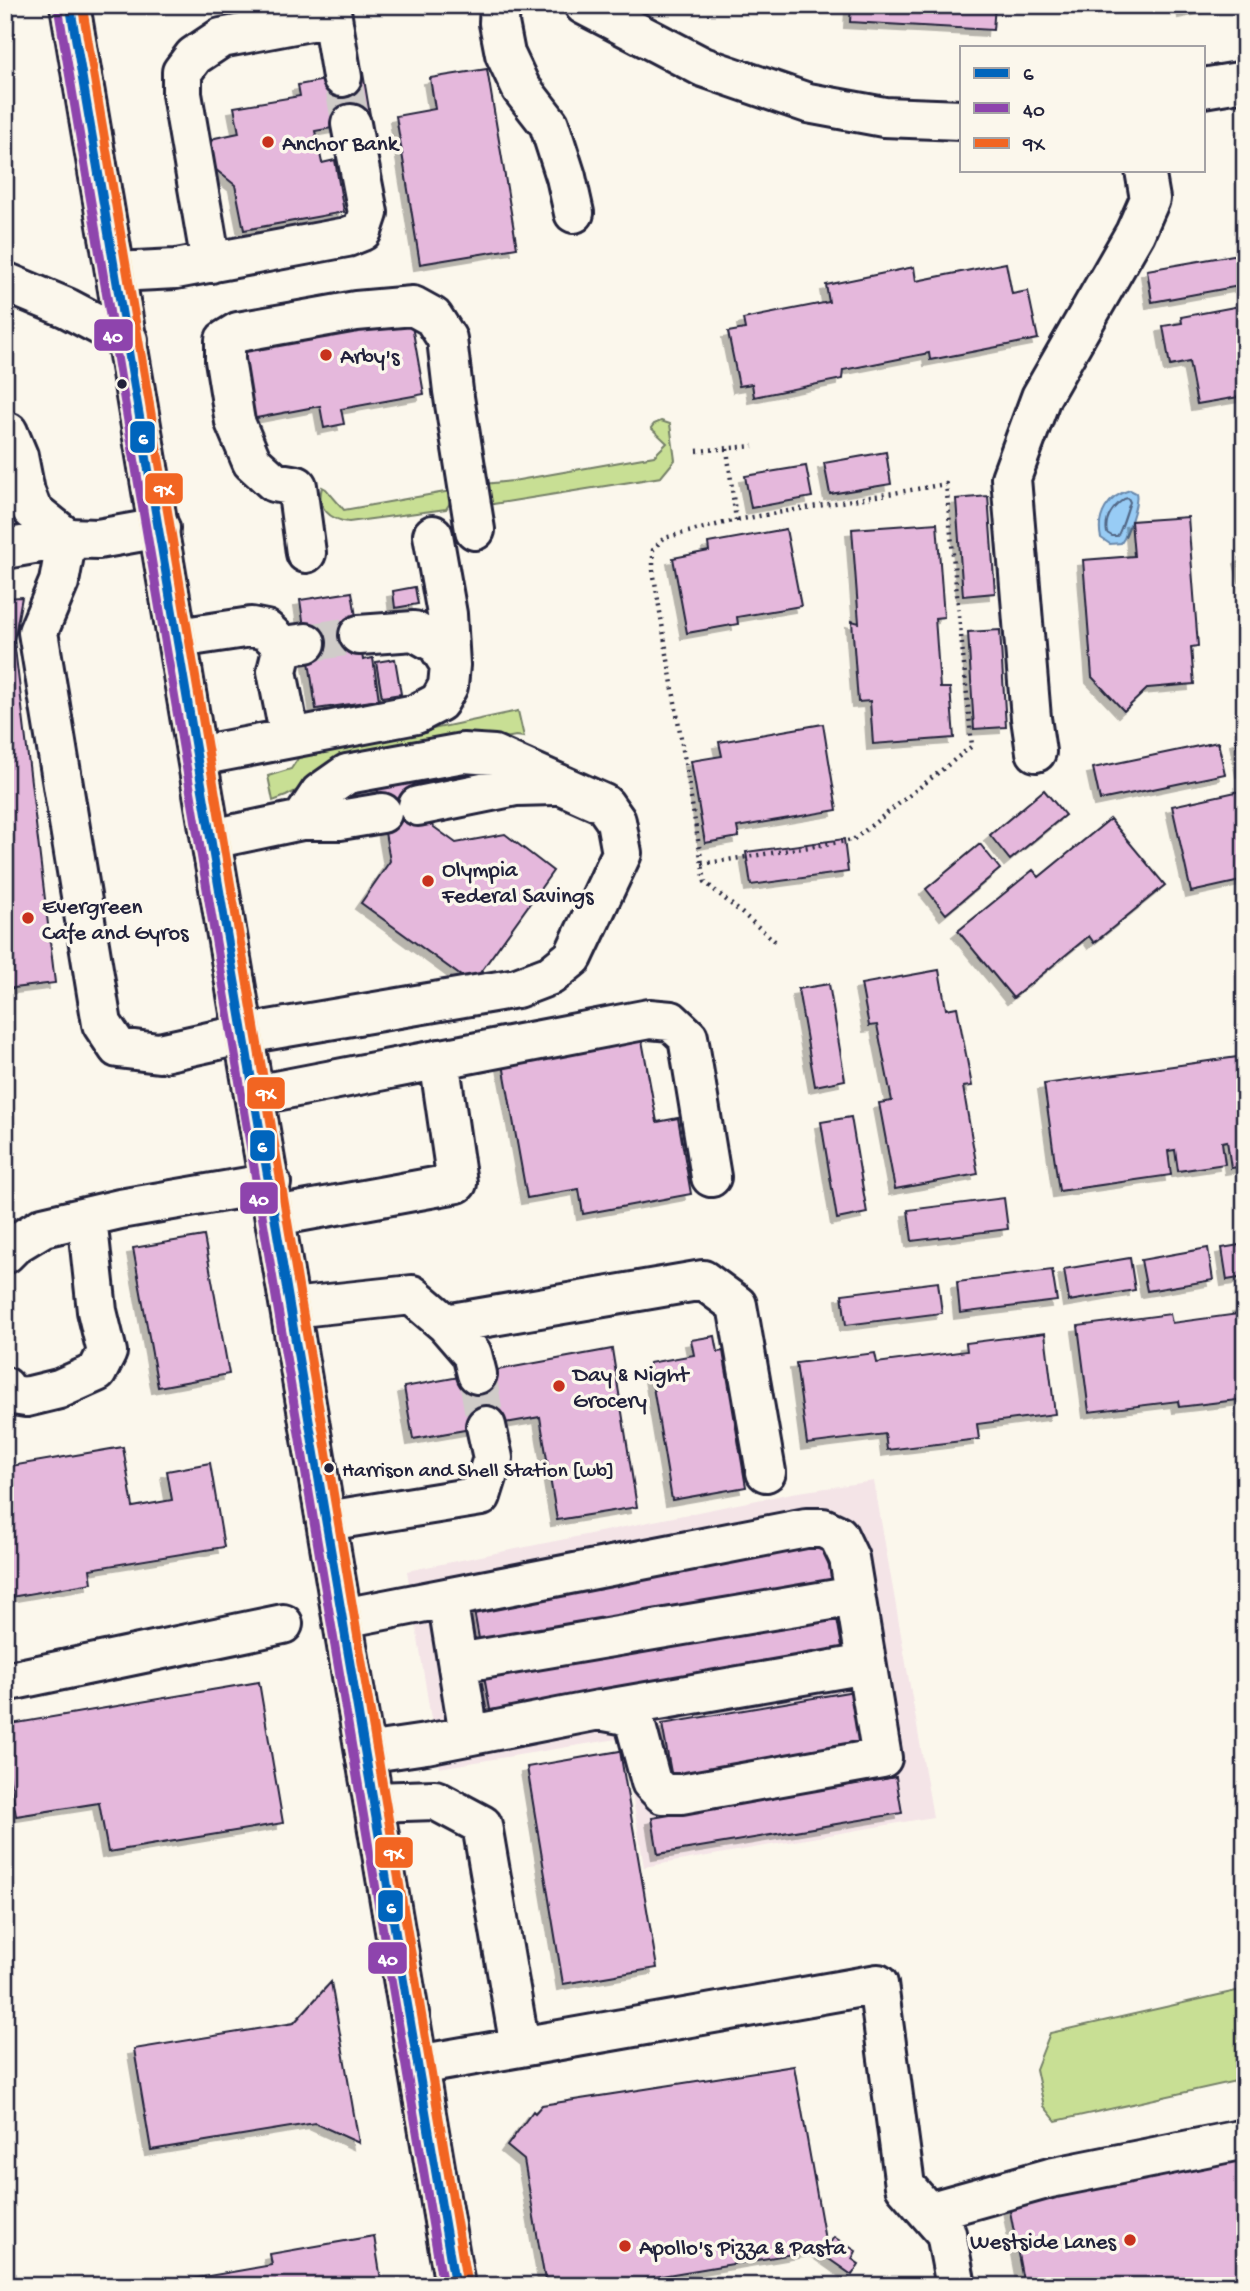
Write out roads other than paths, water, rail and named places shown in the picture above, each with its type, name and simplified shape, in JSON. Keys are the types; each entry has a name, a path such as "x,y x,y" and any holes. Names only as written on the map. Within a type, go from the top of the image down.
{"main road":[{"path":"70,5 246,1034 455,2286"}],"street":[{"path":"500,5 499,23 506,54 521,88 550,124 574,213"},
{"path":"584,5 702,67 808,103 884,117 960,120"},
{"path":"211,263 182,94 182,72 194,56 221,38 331,11 342,77"},
{"path":"1204,88 1245,81"},
{"path":"116,272 176,269 347,237 362,231 368,213 351,124"},
{"path":"1036,752 1011,478 1041,397 1135,233 1150,199 1145,172"},
{"path":"5,282 67,307 128,340"},
{"path":"306,553 297,486 274,482 252,462 234,422 225,360 225,340 238,332 356,311 413,306 433,317 447,339 475,530"},
{"path":"5,431 8,432 18,456 25,492 32,510 67,537"},
{"path":"5,523 11,522 67,537 98,539 160,528"},
{"path":"198,756 416,714 439,702 448,686 450,665 447,614 433,535"},
{"path":"5,550 67,537"},
{"path":"67,537 59,582 38,632 102,1024 118,1048 159,1053 246,1034 517,988 551,975 573,957 622,853 616,821 604,804 494,755 463,753 347,774 320,793 302,820"},
{"path":"178,638 251,627 266,630 294,645 277,671 289,738"},
{"path":"359,635 414,631 437,644 450,665"},
{"path":"212,839 302,820 340,820 516,786 557,785"},
{"path":"255,1095 649,1018 671,1021 688,1037 711,1177"},
{"path":"5,1254 15,1244 43,1227 87,1217 457,1184 439,1059"},
{"path":"5,1387 7,1394 26,1397 59,1389 97,1371 107,1352 97,1311 87,1217"},
{"path":"446,1324 703,1280 737,1305 766,1472"},
{"path":"291,1308 412,1294 446,1324 472,1354 477,1374"},
{"path":"327,1521 481,1496 493,1458 486,1426"},
{"path":"343,1618 806,1528 823,1528 838,1535 849,1558 882,1758 681,1794 663,1794 651,1782 634,1719 599,1710"},
{"path":"458,1663 855,1596"},
{"path":"447,1598 469,1735"},
{"path":"5,1682 283,1624"},
{"path":"365,1753 866,1664"},
{"path":"374,1802 435,1800 482,1825 520,2047"},
{"path":"418,2065 878,1984 905,2186 946,2233 956,2286"},
{"path":"928,2212 1050,2178 1245,2138"}],"water":[{"path":"1130,490 1136,493 1136,497 1129,526 1121,543 1110,544 1101,538 1102,515 1115,497"}],"tunnel":[{"path":"342,77 351,124"},
{"path":"306,643 359,635"},
{"path":"477,1374 486,1426"}],"place":[{"name":"Anchor Bank","path":"268,142"},
{"name":"Arby's","path":"326,355"},
{"name":"Olympia Federal Savings","path":"428,881"},
{"name":"Evergreen Cafe and Gyros","path":"28,918"},
{"name":"Day & Night Grocery","path":"559,1386"},
{"name":"Harrison and Shell Station [wb]","path":"329,1468"},
{"name":"Westside Lanes","path":"1130,2240"},
{"name":"Apollo's Pizza & Pasta","path":"625,2246"}]}
